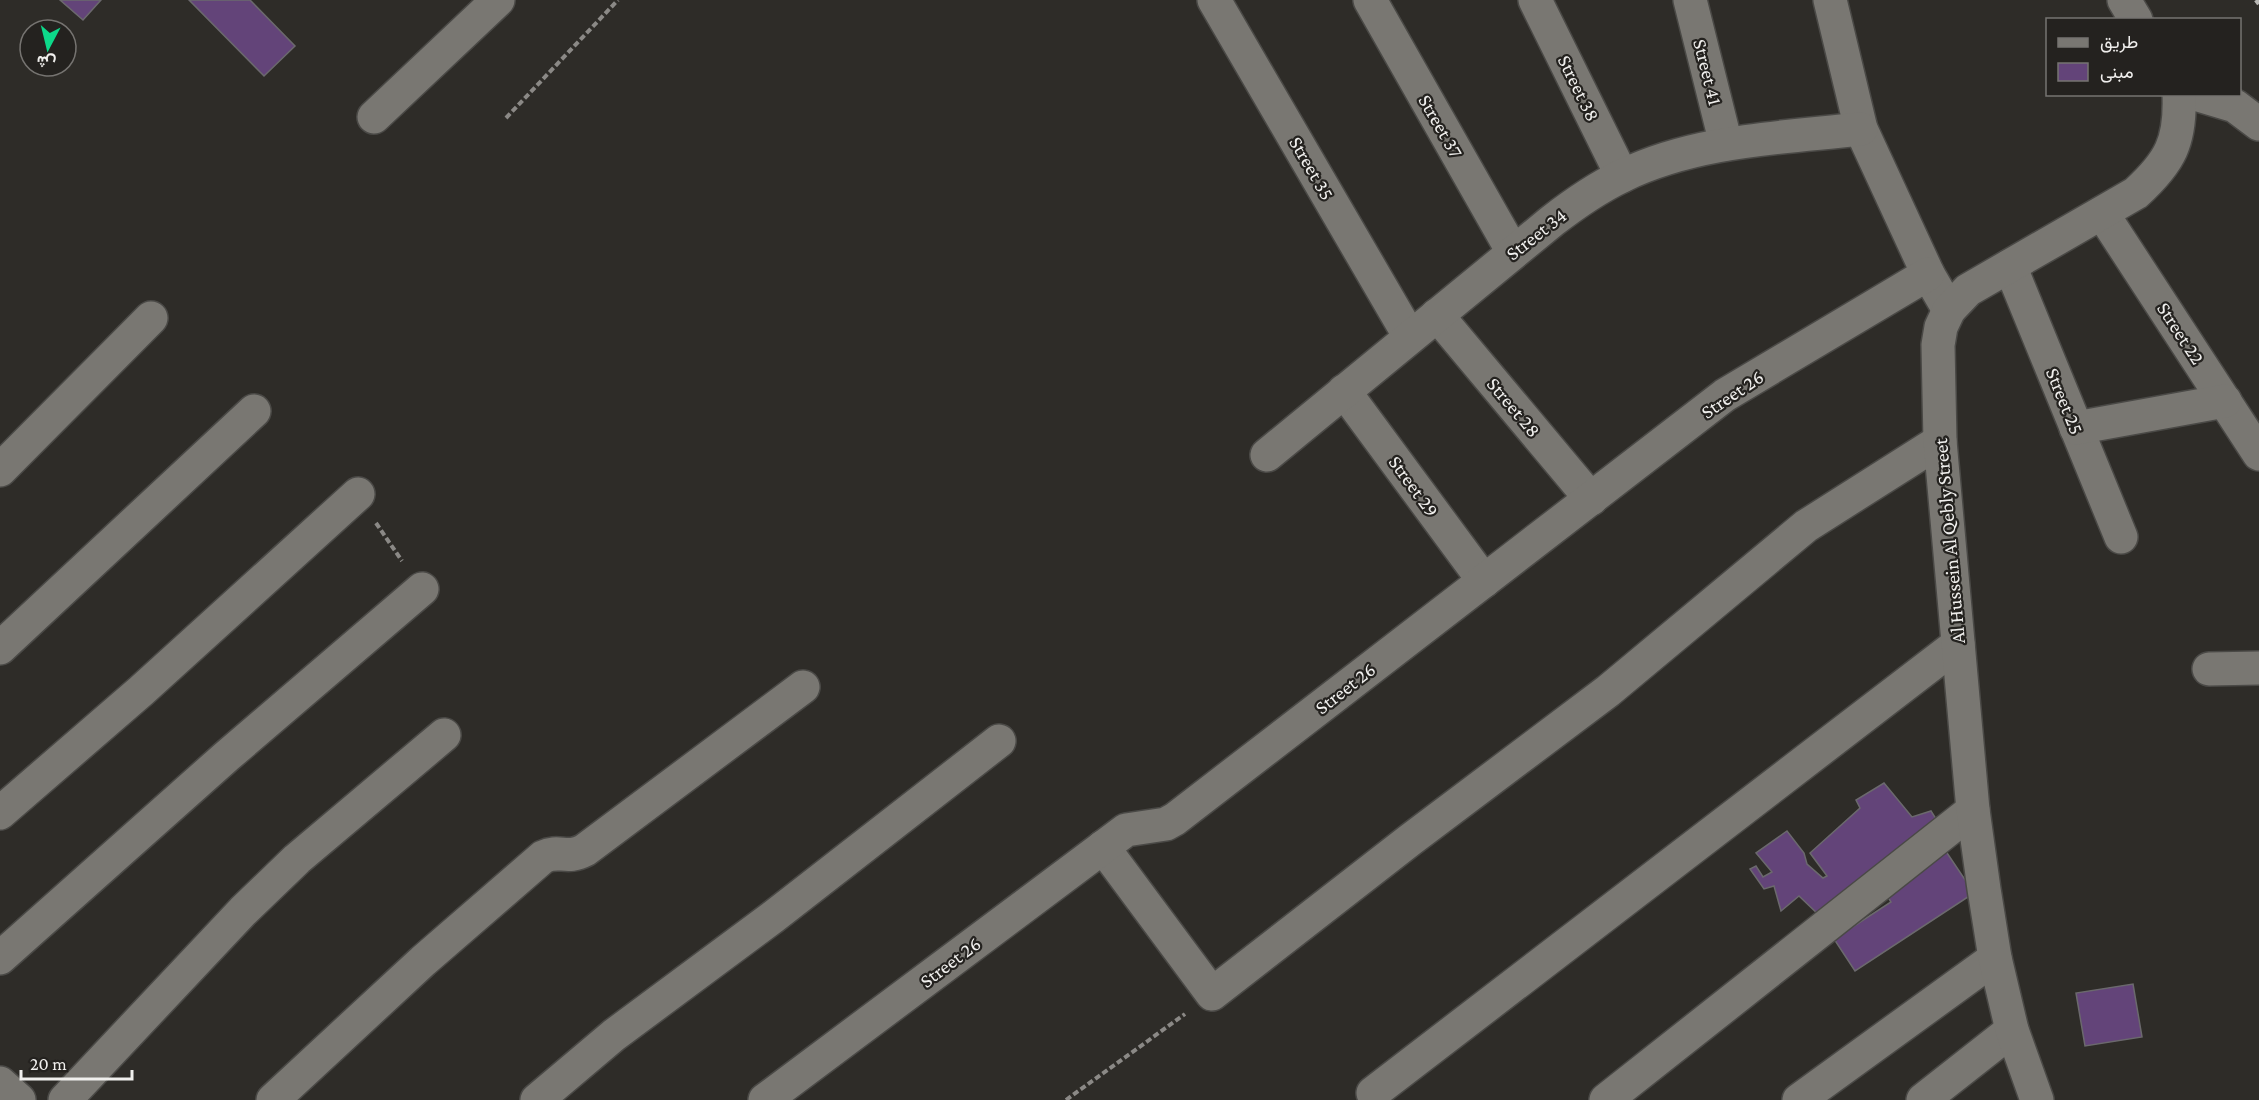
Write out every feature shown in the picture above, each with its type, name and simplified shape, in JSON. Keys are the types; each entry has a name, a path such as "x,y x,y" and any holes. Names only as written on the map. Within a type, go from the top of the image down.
{"street":[{"path":"374,117 498,0"},
{"name":"Street 35","path":"1214,0 1410,337"},
{"name":"Street 37","path":"1370,0 1513,252"},
{"name":"Street 38","path":"1535,0 1622,176"},
{"name":"Street 41","path":"1690,0 1726,144"},
{"path":"1830,0 1861,129 1928,274 1949,310"},
{"path":"2124,0 2135,18"},
{"name":"Al Hussein Al Qebly Street","path":"2037,1100 2012,1030 1995,958 1972,810 1940,441 1938,345 1941,327 1949,310 1968,290 2136,194 2158,174 2175,139 2180,119 2179,96"},
{"path":"2202,96 2235,106 2259,124"},
{"name":"Street 34","path":"1267,455 1552,220 1586,196 1622,176 1664,159 1726,144 1861,129"},
{"name":"Street 22","path":"2102,213 2259,454"},
{"name":"Street 25","path":"2010,266 2121,537"},
{"name":"Street 26","path":"765,1100 1126,830 1166,824 1175,819 1725,395 1928,274"},
{"name":"Street 28","path":"1437,315 1591,499"},
{"path":"0,470 151,318"},
{"name":"Street 29","path":"1344,391 1484,581"},
{"path":"2076,428 2225,401"},
{"path":"0,648 254,411"},
{"path":"1103,847 1212,994 1410,840 1608,691 1806,526 1940,441"},
{"path":"0,813 141,690 358,494"},
{"path":"0,958 227,756 422,589"},
{"path":"1373,1094 1958,644"},
{"path":"2209,669 2259,668"},
{"path":"273,1100 423,961 543,857 556,854 570,856 585,849 803,687"},
{"path":"65,1100 243,911 297,859 444,735"},
{"path":"537,1100 614,1035 773,917 999,741"},
{"path":"1606,1100 1972,810"},
{"path":"1799,1100 1995,958"},
{"path":"1923,1100 2012,1030"},
{"path":"0,1083 19,1100"}],"path":[{"path":"506,118 618,0"},
{"path":"358,494 422,589"},
{"path":"1066,1100 1212,994"}],"building":[{"path":"60,0 101,0 83,20"},
{"path":"189,0 250,0 295,46 264,76"},
{"path":"1884,783 1912,817 1931,811 1938,822 1877,865 1877,874 1821,917 1799,896 1781,911 1774,886 1764,889 1750,869 1756,866 1763,877 1772,872 1756,853 1787,831 1804,853 1807,864 1823,878 1827,876 1810,853 1860,808 1856,800"},
{"path":"1943,847 1974,893 1855,971 1834,939 1891,902 1882,887"},
{"path":"2133,984 2142,1037 2085,1046 2076,993"}],"railway":[{"path":"2256,0 2259,4"}]}
